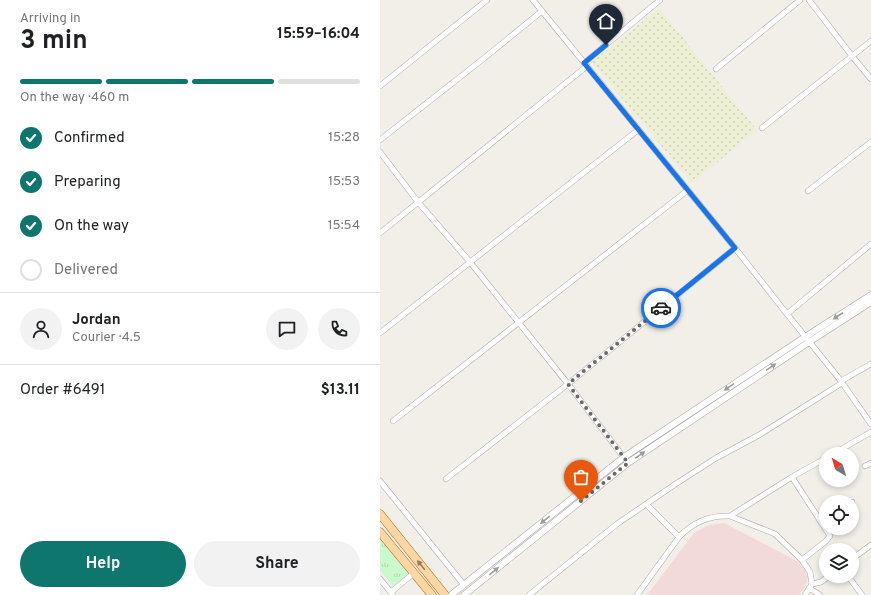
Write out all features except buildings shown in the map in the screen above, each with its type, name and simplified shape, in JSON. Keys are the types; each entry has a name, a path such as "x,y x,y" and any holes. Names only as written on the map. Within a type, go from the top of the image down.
{"main road":[{"path":"380,514 445,595"},
{"path":"380,532 432,595"}],"street":[{"path":"380,86 487,0"},
{"path":"533,0 735,248 841,382 871,424"},
{"path":"380,233 585,65 660,0"},
{"path":"716,69 800,0"},
{"path":"809,0 871,79"},
{"path":"380,140 542,11"},
{"path":"762,128 871,41"},
{"path":"380,333 638,130"},
{"path":"808,191 871,142"},
{"path":"380,152 418,202 470,262 568,384 628,463"},
{"path":"393,421 519,324 688,190"},
{"path":"786,314 871,244"},
{"path":"446,479 568,384 735,248"},
{"path":"464,595 628,463 871,295"},
{"path":"451,595 624,457 807,340 871,302"},
{"path":"529,595 617,524 716,458 759,434 871,364"},
{"path":"845,447 871,432"},
{"path":"730,516 819,462"},
{"path":"865,466 871,463"},
{"path":"792,478 819,516"},
{"path":"380,481 464,585"},
{"path":"647,505 679,537"},
{"path":"637,595 685,530 701,520 715,516 730,516 775,534 802,560 810,572 811,586 820,595"},
{"path":"802,560 826,541 830,535"},
{"path":"859,554 871,545"},
{"path":"380,579 392,593 414,574"},
{"path":"805,595 811,586 819,583"},
{"path":"853,583 862,595"}],"shaded area":[{"path":"724,523 799,562 808,577 805,587 799,595 647,595 694,533 709,525"}],"green space":[{"path":"659,8 757,130 692,183 592,62"},
{"path":"380,538 409,575 393,586 380,570"}],"way so far":[{"path":"581,501 628,463 568,384 661,308"}],"route":[{"path":"606,45 584,63 735,248 661,308"}]}
